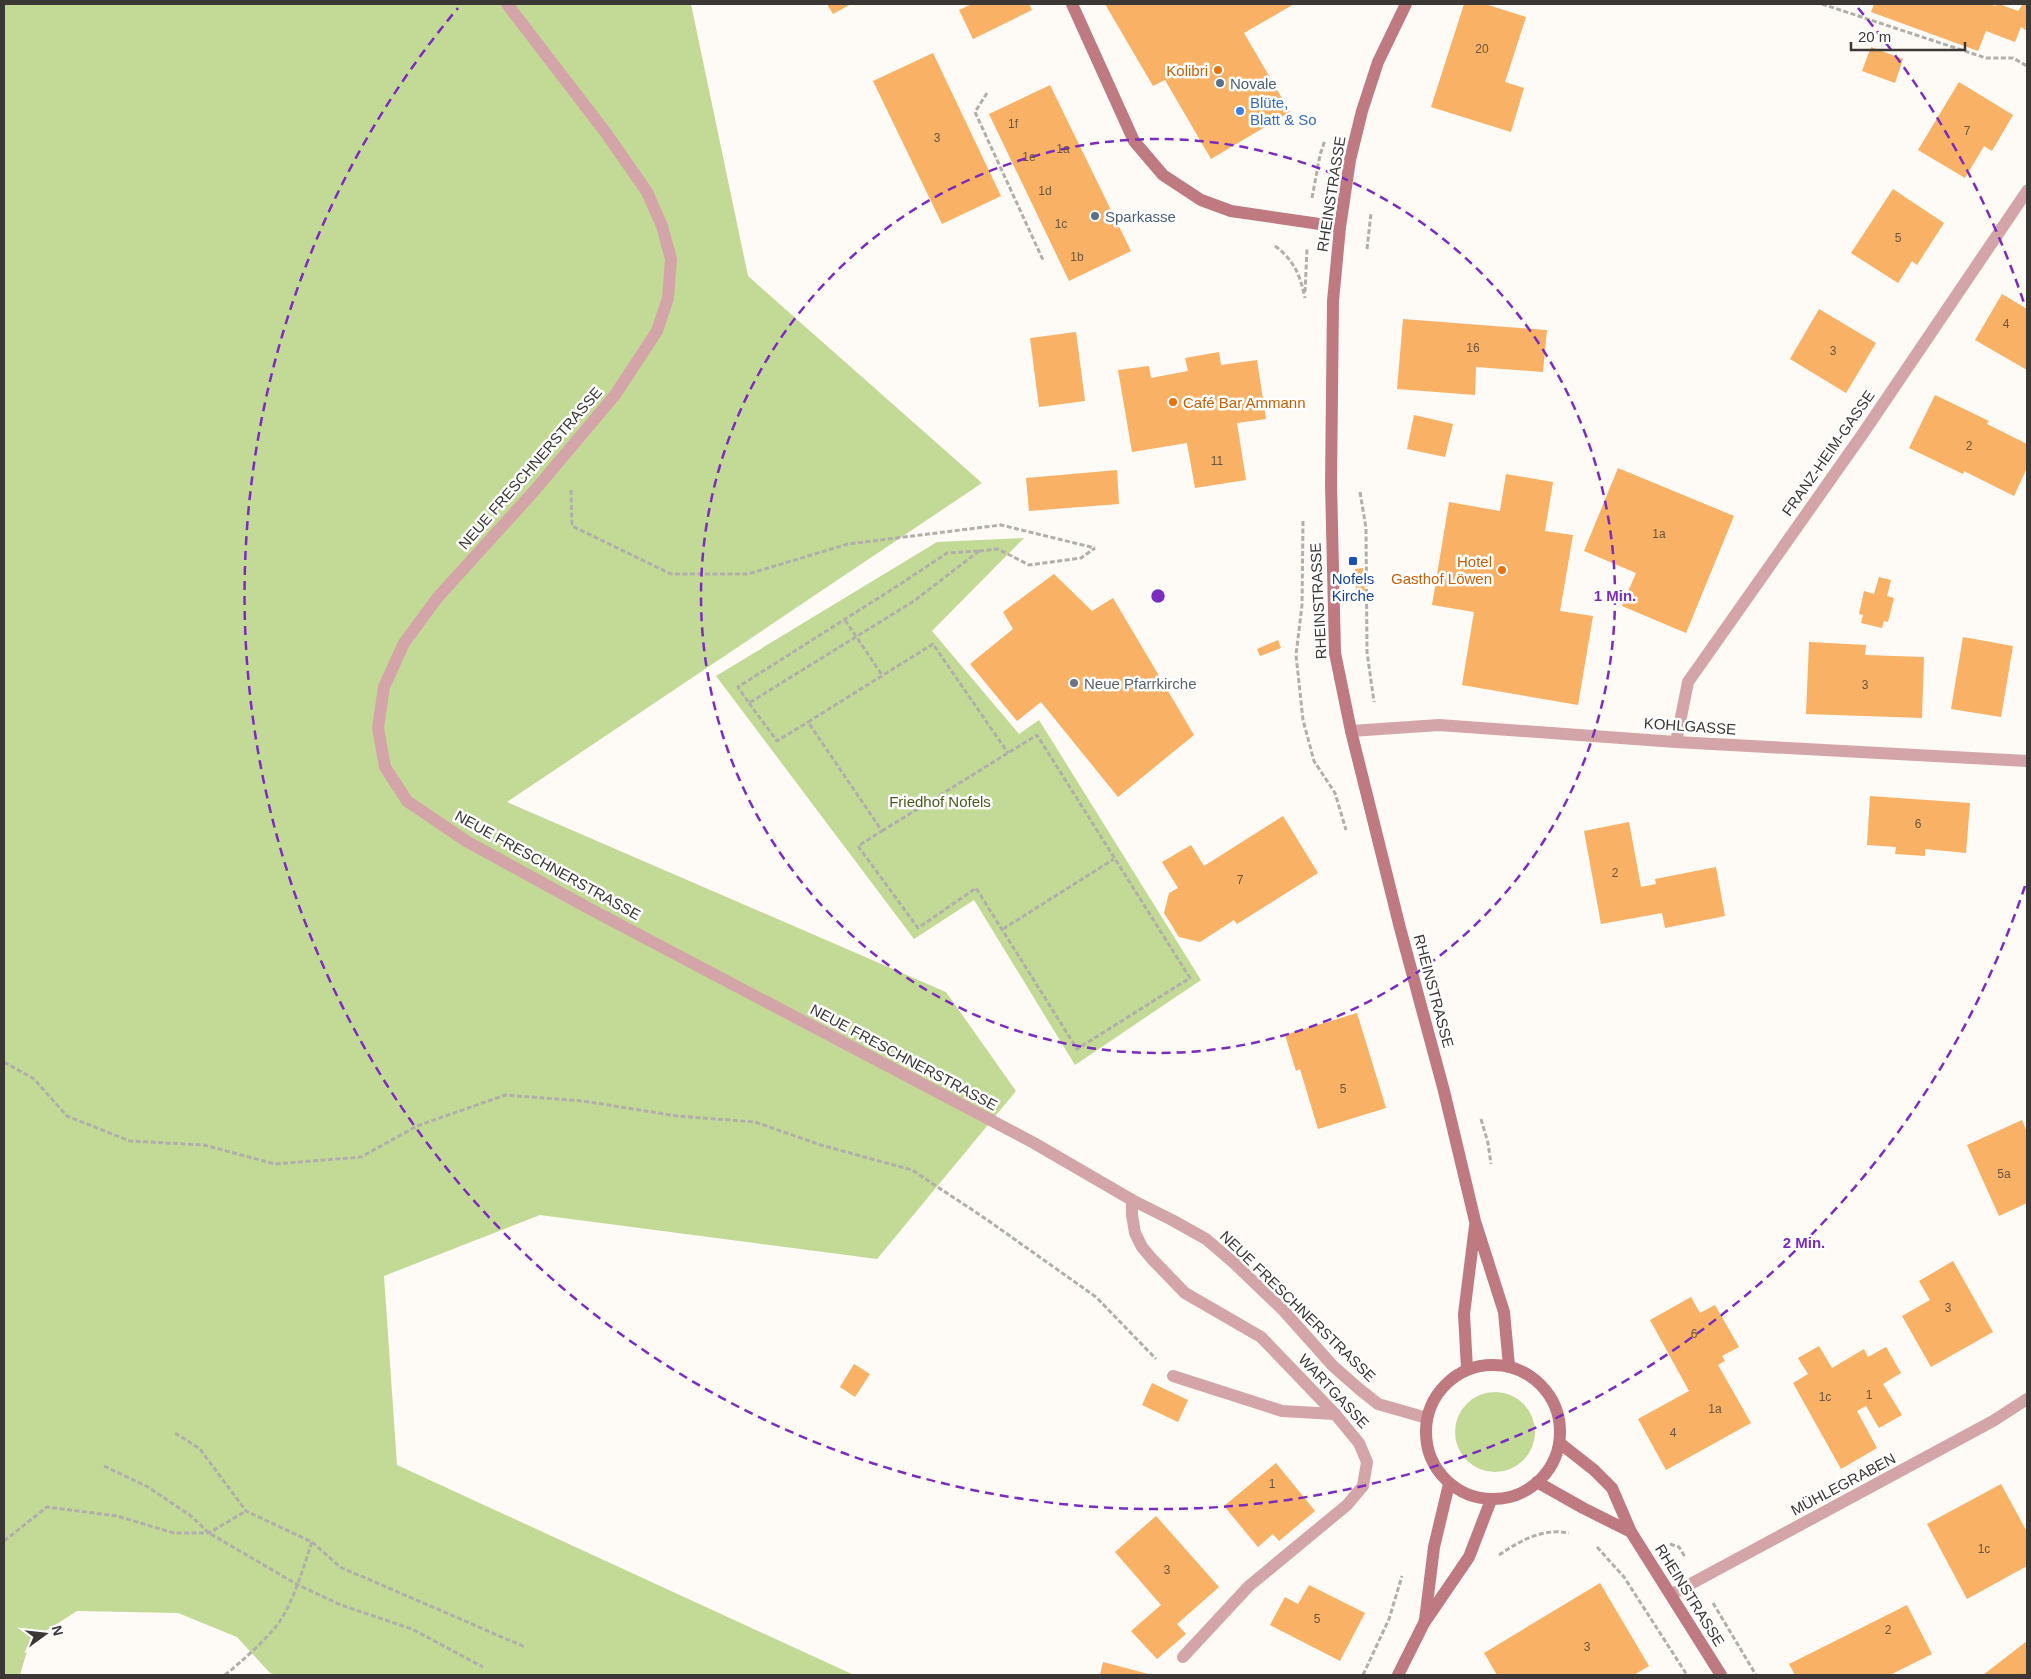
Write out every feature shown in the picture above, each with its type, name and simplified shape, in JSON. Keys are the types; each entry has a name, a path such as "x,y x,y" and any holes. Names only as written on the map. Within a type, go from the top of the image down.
{"main road":[{"path":"1072,4 1134,141 1162,175 1201,200 1231,211 1340,227"},
{"name":"RHEINSTRASSE","path":"1406,4 1378,62 1362,111 1350,160 1340,227 1333,301 1331,484 1335,653 1351,730 1400,928 1444,1091 1475,1221 1504,1312 1509,1366"},
{"name":"RHEINSTRASSE","path":"1467,1370 1464,1314 1475,1221"},
{"path":"1486,1365 1509,1366 1530,1374 1548,1393 1559,1416 1561,1444 1551,1469 1537,1482 1519,1494 1490,1500 1464,1494 1450,1484 1434,1464 1425,1436 1431,1405 1438,1392 1447,1382 1467,1370 1486,1365"},
{"name":"RHEINSTRASSE","path":"1561,1444 1594,1470 1612,1488 1631,1532 1672,1594 1721,1675"},
{"name":"RHEINSTRASSE","path":"1537,1482 1631,1532"},
{"path":"1424,1623 1434,1547 1450,1484"},
{"path":"1398,1675 1424,1623 1469,1557 1490,1500"}],"street":[{"name":"NEUE FRESCHNERSTRASSE","path":"507,4 606,133 647,192 662,226 671,259 668,298 657,330 615,395 570,449 438,597 404,643 384,687 378,728 385,768 407,801 466,841 662,947 1034,1143 1132,1200 1206,1239 1234,1262 1283,1310 1333,1366 1378,1404 1427,1418"},
{"name":"FRANZ-HEIM-GASSE","path":"1676,742 1688,682 1864,432 2027,191"},
{"name":"KOHLGASSE","path":"1351,730 1439,725 1676,742 2027,761"},
{"name":"WARTGASSE","path":"1132,1200 1135,1233 1142,1247 1158,1266 1185,1293 1261,1337 1335,1414 1359,1443 1367,1462 1363,1486 1347,1505 1249,1586 1183,1657"},
{"path":"1173,1376 1282,1411 1335,1414"},
{"name":"MÜHLEGRABEN","path":"1672,1594 1993,1421 2027,1399"}],"path":[{"path":"1822,4 1986,58 2013,58 2027,66"},
{"path":"987,93 975,112 1043,260"},
{"path":"1367,252 1373,204"},
{"path":"1272,244 1287,255 1300,275 1304,298"},
{"path":"570,449 572,526 671,574 748,574 848,544 1001,525 1096,548 1080,558 1028,565 998,548 947,553 738,687 777,741 933,644 1008,754"},
{"path":"1358,484 1366,528 1367,652 1372,681"},
{"path":"749,703 914,601 979,551"},
{"path":"845,619 882,675"},
{"path":"808,722 882,832"},
{"path":"1037,734 1190,978 1077,1049 976,888 918,928 858,846 1008,754 1037,734"},
{"path":"1002,930 1114,859"},
{"path":"4,1062 34,1079 67,1116 130,1141 204,1145 274,1164 361,1156 418,1126 505,1094 583,1101 677,1116 755,1122 821,1145 912,1170 986,1219 1096,1297 1173,1376"},
{"path":"175,1433 200,1449 246,1511 312,1542 340,1567 525,1647"},
{"path":"104,1466 148,1487 191,1516 209,1533 298,1585 341,1605 412,1629 483,1667"},
{"path":"4,1541 47,1507 117,1516 174,1533 209,1533 246,1511"},
{"path":"1493,1559 1514,1545 1543,1532 1557,1530 1577,1537"},
{"path":"225,1675 244,1660 281,1619 298,1585 312,1542"},
{"path":"1592,1545 1599,1548 1624,1577 1687,1675"},
{"path":"1679,1547 1756,1675"},
{"path":"1363,1675 1389,1619 1404,1567"}],"green space":[{"path":"4,4 691,4 748,276 982,483 507,802 946,992 1016,1091 877,1259 540,1215 384,1276 397,1465 854,1675 277,1675 270,1673 237,1637 178,1613 77,1611 30,1641 20,1675 4,1675"},
{"name":"Friedhof Nofels","path":"1024,538 932,631 1019,734 1039,720 1201,980 1075,1065 974,900 914,939 716,676 937,542"},
{"path":"1487,1392 1503,1392 1524,1403 1535,1424 1535,1440 1524,1461 1503,1472 1487,1472 1473,1466 1461,1454 1455,1440 1455,1424 1461,1410 1473,1398"}],"building":[{"path":"827,4 851,4 833,14"},
{"path":"972,4 1029,4 1032,10 973,39 959,10"},
{"name":"Novale","path":"1105,4 1294,4 1244,33 1290,112 1211,159 1165,80 1153,86"},
{"path":"1464,4 1485,4 1526,17 1505,82 1524,88 1511,132 1431,107"},
{"path":"1874,4 1989,4 1995,6 1999,4 2018,11 2023,4 2027,4 2027,31 2021,27 2015,42 1986,31 1978,51 1871,12"},
{"path":"1871,47 1903,59 1895,83 1862,71"},
{"path":"933,53 1001,196 942,224 873,81"},
{"path":"1959,82 2013,115 1992,151 1984,146 1965,178 1918,150"},
{"path":"1050,85 1131,251 1069,281 989,114"},
{"path":"1893,189 1944,223 1917,265 1912,261 1898,283 1851,253"},
{"path":"2002,294 2027,309 2027,370 1975,340"},
{"path":"1819,309 1876,343 1846,393 1790,359"},
{"path":"1403,319 1547,330 1543,372 1476,367 1475,395 1397,389"},
{"path":"1076,332 1085,401 1039,407 1030,338"},
{"path":"1219,352 1221,365 1257,360 1266,419 1237,423 1246,480 1195,488 1187,443 1132,452 1118,370 1149,366 1151,378 1188,371 1185,358"},
{"path":"1935,395 1989,421 1987,424 2027,444 2027,468 2014,496 1964,471 1963,474 1909,448"},
{"path":"1414,415 1453,424 1445,457 1407,449"},
{"path":"1618,468 1734,516 1686,633 1622,606 1636,573 1584,551"},
{"path":"1117,470 1119,504 1029,511 1026,478"},
{"name":"Hotel Gasthof Löwen","path":"1506,474 1553,482 1545,531 1573,535 1560,611 1593,616 1578,705 1462,685 1474,612 1432,605 1449,502 1500,511"},
{"path":"1363,568 1365,591 1356,592 1355,569"},
{"name":"Neue Pfarrkirche","path":"1054,574 1092,611 1113,598 1194,735 1118,797 1041,702 1017,721 970,664 1013,629 1003,612"},
{"path":"1879,577 1891,580 1887,596 1894,598 1888,622 1884,621 1882,628 1861,623 1863,615 1859,614 1864,591 1874,594"},
{"path":"1963,637 2013,646 2001,717 1951,709"},
{"path":"1278,640 1281,648 1260,656 1257,649"},
{"path":"1809,642 1866,645 1865,655 1924,657 1922,718 1806,714"},
{"path":"1870,796 1970,803 1966,853 1925,849 1925,856 1895,854 1896,847 1867,845"},
{"path":"1283,816 1318,873 1237,924 1234,920 1200,942 1179,937 1164,913 1169,893 1178,888 1162,862 1191,845 1204,866"},
{"path":"1629,822 1641,887 1656,884 1655,879 1716,867 1725,916 1665,928 1662,913 1601,924 1584,831"},
{"path":"1357,1013 1386,1108 1318,1129 1300,1069 1296,1071 1285,1035"},
{"path":"2022,1120 2027,1132 2027,1203 1999,1216 1967,1145"},
{"path":"1953,1261 1993,1332 1931,1367 1902,1316 1930,1300 1919,1281"},
{"path":"1691,1297 1700,1313 1715,1305 1739,1347 1722,1356 1725,1361 1718,1365 1751,1423 1666,1470 1638,1419 1689,1391 1650,1320"},
{"path":"1819,1346 1832,1368 1864,1349 1868,1357 1886,1347 1901,1373 1883,1384 1902,1415 1879,1428 1866,1406 1857,1411 1877,1448 1841,1469 1793,1383 1808,1374 1798,1358"},
{"path":"854,1364 870,1374 855,1397 840,1387"},
{"path":"1152,1383 1188,1400 1178,1422 1142,1405"},
{"path":"1276,1463 1315,1511 1279,1541 1273,1534 1258,1547 1224,1506"},
{"path":"2001,1484 2027,1532 2027,1566 1967,1599 1927,1524"},
{"path":"1156,1516 1219,1587 1177,1624 1186,1634 1157,1659 1131,1631 1161,1605 1115,1552"},
{"path":"1600,1583 1649,1666 1634,1675 1497,1675 1484,1653"},
{"path":"1309,1585 1365,1613 1340,1661 1270,1625 1285,1597 1298,1604"},
{"path":"1907,1605 1932,1654 1890,1675 1795,1675 1789,1664"},
{"path":"2027,1641 2027,1675 1983,1675"},
{"path":"1103,1662 1152,1675 1100,1675"}],"place":[{"name":"Kolibri","path":"1218,70"},
{"name":"Novale","path":"1220,83"},
{"name":"Blüte, Blatt & So","path":"1240,111"},
{"name":"Sparkasse","path":"1095,216"},
{"name":"Café Bar Ammann","path":"1173,402"},
{"name":"Nofels Kirche","path":"1353,561"},
{"name":"Hotel Gasthof Löwen","path":"1502,570"},
{"name":"Neue Pfarrkirche","path":"1074,683"}]}
